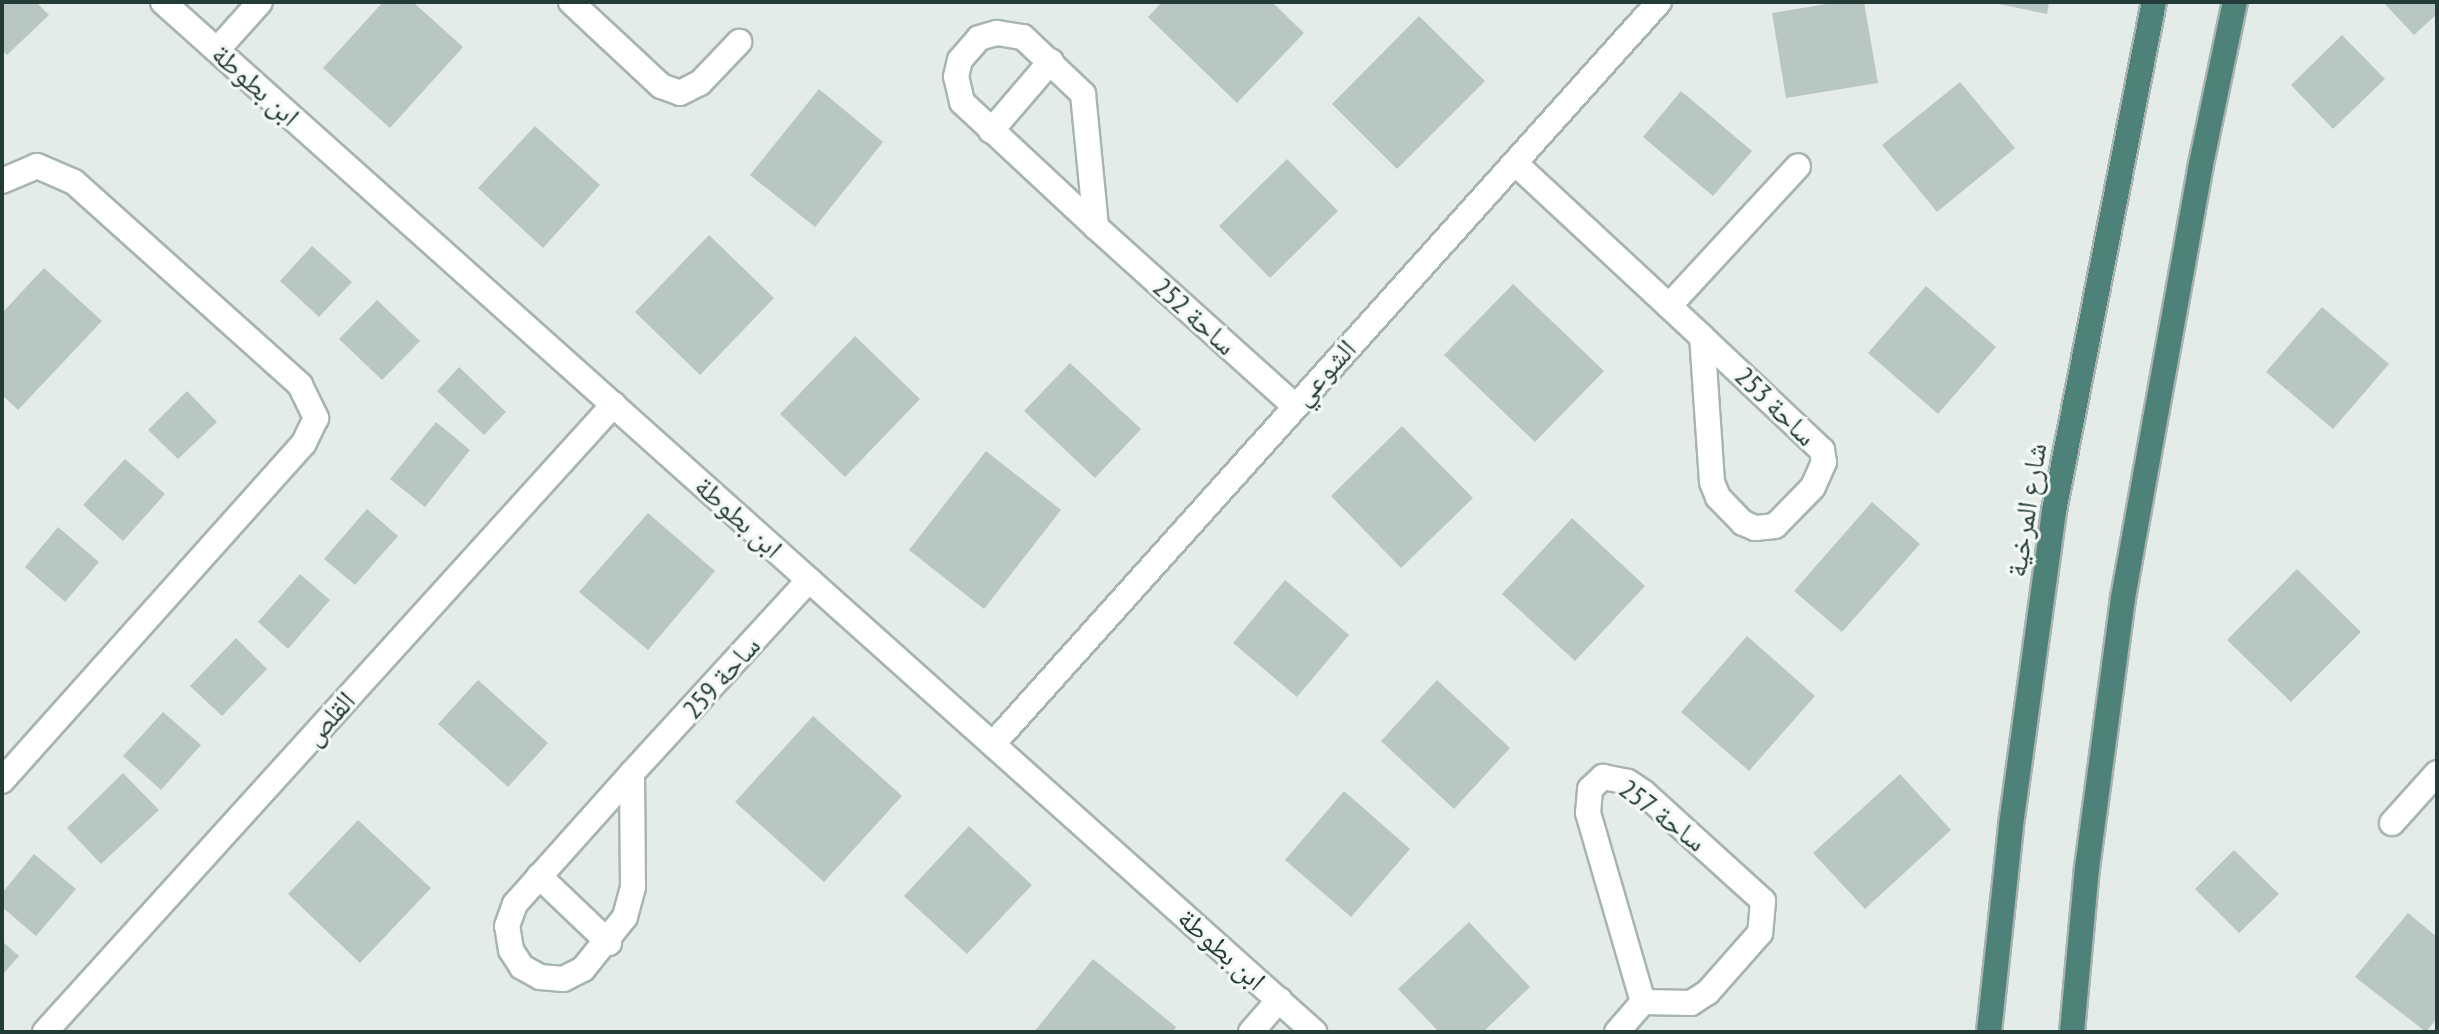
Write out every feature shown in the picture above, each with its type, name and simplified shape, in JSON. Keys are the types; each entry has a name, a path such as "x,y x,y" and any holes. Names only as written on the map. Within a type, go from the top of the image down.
{"highway":[{"name":"شارع المرخية","path":"1989,1032 2011,825 2054,511 2154,2"},
{"path":"2072,1032 2087,868 2123,598 2200,169 2235,2"}],"street":[{"name":"ابن بطوطة","path":"163,2 1314,1032"},
{"path":"217,50 260,2"},
{"path":"571,2 661,86 680,93 700,83 739,42"},
{"name":"الشوعي","path":"993,744 1294,405 1516,164 1659,2"},
{"name":"ساحة 252","path":"1096,227 1083,94 1023,37 997,33 979,38 966,50 956,77 962,102 1096,227 1294,405"},
{"path":"991,131 1051,61"},
{"name":"ساحة 253","path":"1516,164 1669,306 1702,337 1822,450 1824,462 1813,487 1775,526 1755,528 1743,523 1718,497 1712,482 1702,337"},
{"path":"2,181 37,166 74,182 300,385 316,418 304,443 2,781"},
{"path":"1669,306 1798,166"},
{"name":"القلص","path":"45,1032 614,404"},
{"name":"ساحة 259","path":"632,773 633,887 625,917 609,943 583,969 563,979 540,977 522,967 511,950 507,926 515,904 632,773 809,580"},
{"path":"2392,823 2437,773"},
{"name":"ساحة 257","path":"1603,777 1628,782 1643,792 1763,901 1760,933 1708,992 1680,1006 1643,1002 1588,813 1590,789 1603,777"},
{"path":"539,876 609,943"},
{"path":"1251,1032 1279,1000"},
{"path":"1617,1032 1643,1002"}],"building":[{"path":"2,2 36,2 49,15 7,55 2,50"},
{"path":"383,2 413,2 463,47 390,128 323,68"},
{"path":"1162,2 1272,2 1304,33 1237,103 1148,17"},
{"path":"1839,2 1864,2 1878,83 1786,98 1772,13"},
{"path":"1989,2 2049,2 2047,14"},
{"path":"2383,2 2437,2 2437,14 2414,35"},
{"path":"1419,16 1485,81 1397,169 1332,104"},
{"path":"2342,35 2385,79 2333,129 2291,85"},
{"path":"1960,82 2015,148 1937,212 1882,145"},
{"path":"819,89 883,142 815,227 750,175"},
{"path":"1681,91 1752,151 1713,196 1643,137"},
{"path":"535,126 600,185 543,248 478,188"},
{"path":"1287,159 1338,211 1270,278 1219,226"},
{"path":"709,235 774,298 700,375 635,312"},
{"path":"312,246 352,282 319,317 280,281"},
{"path":"44,268 102,321 18,410 2,395 2,313"},
{"path":"1513,284 1604,371 1535,442 1444,355"},
{"path":"1926,286 1996,347 1938,414 1868,353"},
{"path":"377,300 420,341 382,380 339,339"},
{"path":"2322,307 2389,364 2333,429 2266,372"},
{"path":"855,336 920,399 845,477 780,414"},
{"path":"1070,363 1141,429 1095,478 1024,411"},
{"path":"459,367 506,412 484,435 437,391"},
{"path":"187,391 217,422 178,459 148,430"},
{"path":"436,422 470,450 425,507 390,479"},
{"path":"1402,426 1473,498 1401,568 1331,496"},
{"path":"986,451 1061,510 984,609 909,550"},
{"path":"125,459 165,494 123,541 83,505"},
{"path":"1872,502 1920,544 1842,632 1794,591"},
{"path":"367,509 398,536 355,585 324,559"},
{"path":"648,513 715,571 648,650 579,592"},
{"path":"1572,518 1645,586 1575,661 1502,594"},
{"path":"58,527 99,562 65,602 25,567"},
{"path":"2297,569 2361,632 2291,702 2227,640"},
{"path":"300,574 330,600 288,649 258,622"},
{"path":"1285,580 1349,635 1297,697 1233,643"},
{"path":"1747,636 1815,696 1749,771 1681,712"},
{"path":"236,638 267,669 222,716 190,686"},
{"path":"478,680 548,743 508,787 438,724"},
{"path":"1437,680 1510,748 1454,809 1381,741"},
{"path":"163,712 201,745 161,790 123,756"},
{"path":"813,716 902,796 824,882 735,802"},
{"path":"123,773 159,810 101,864 67,828"},
{"path":"1900,774 1951,830 1865,909 1813,853"},
{"path":"1344,791 1410,849 1351,917 1285,860"},
{"path":"358,820 431,888 360,963 288,894"},
{"path":"969,826 1032,885 967,954 904,896"},
{"path":"2234,850 2279,894 2239,933 2195,889"},
{"path":"34,854 76,889 36,936 2,907 2,893"},
{"path":"2408,913 2437,937 2437,1018 2426,1032 2355,977"},
{"path":"1469,922 1530,987 1483,1032 1439,1032 1398,989"},
{"path":"2,941 19,956 2,975"},
{"path":"1093,959 1176,1027 1173,1032 1034,1032"}]}
